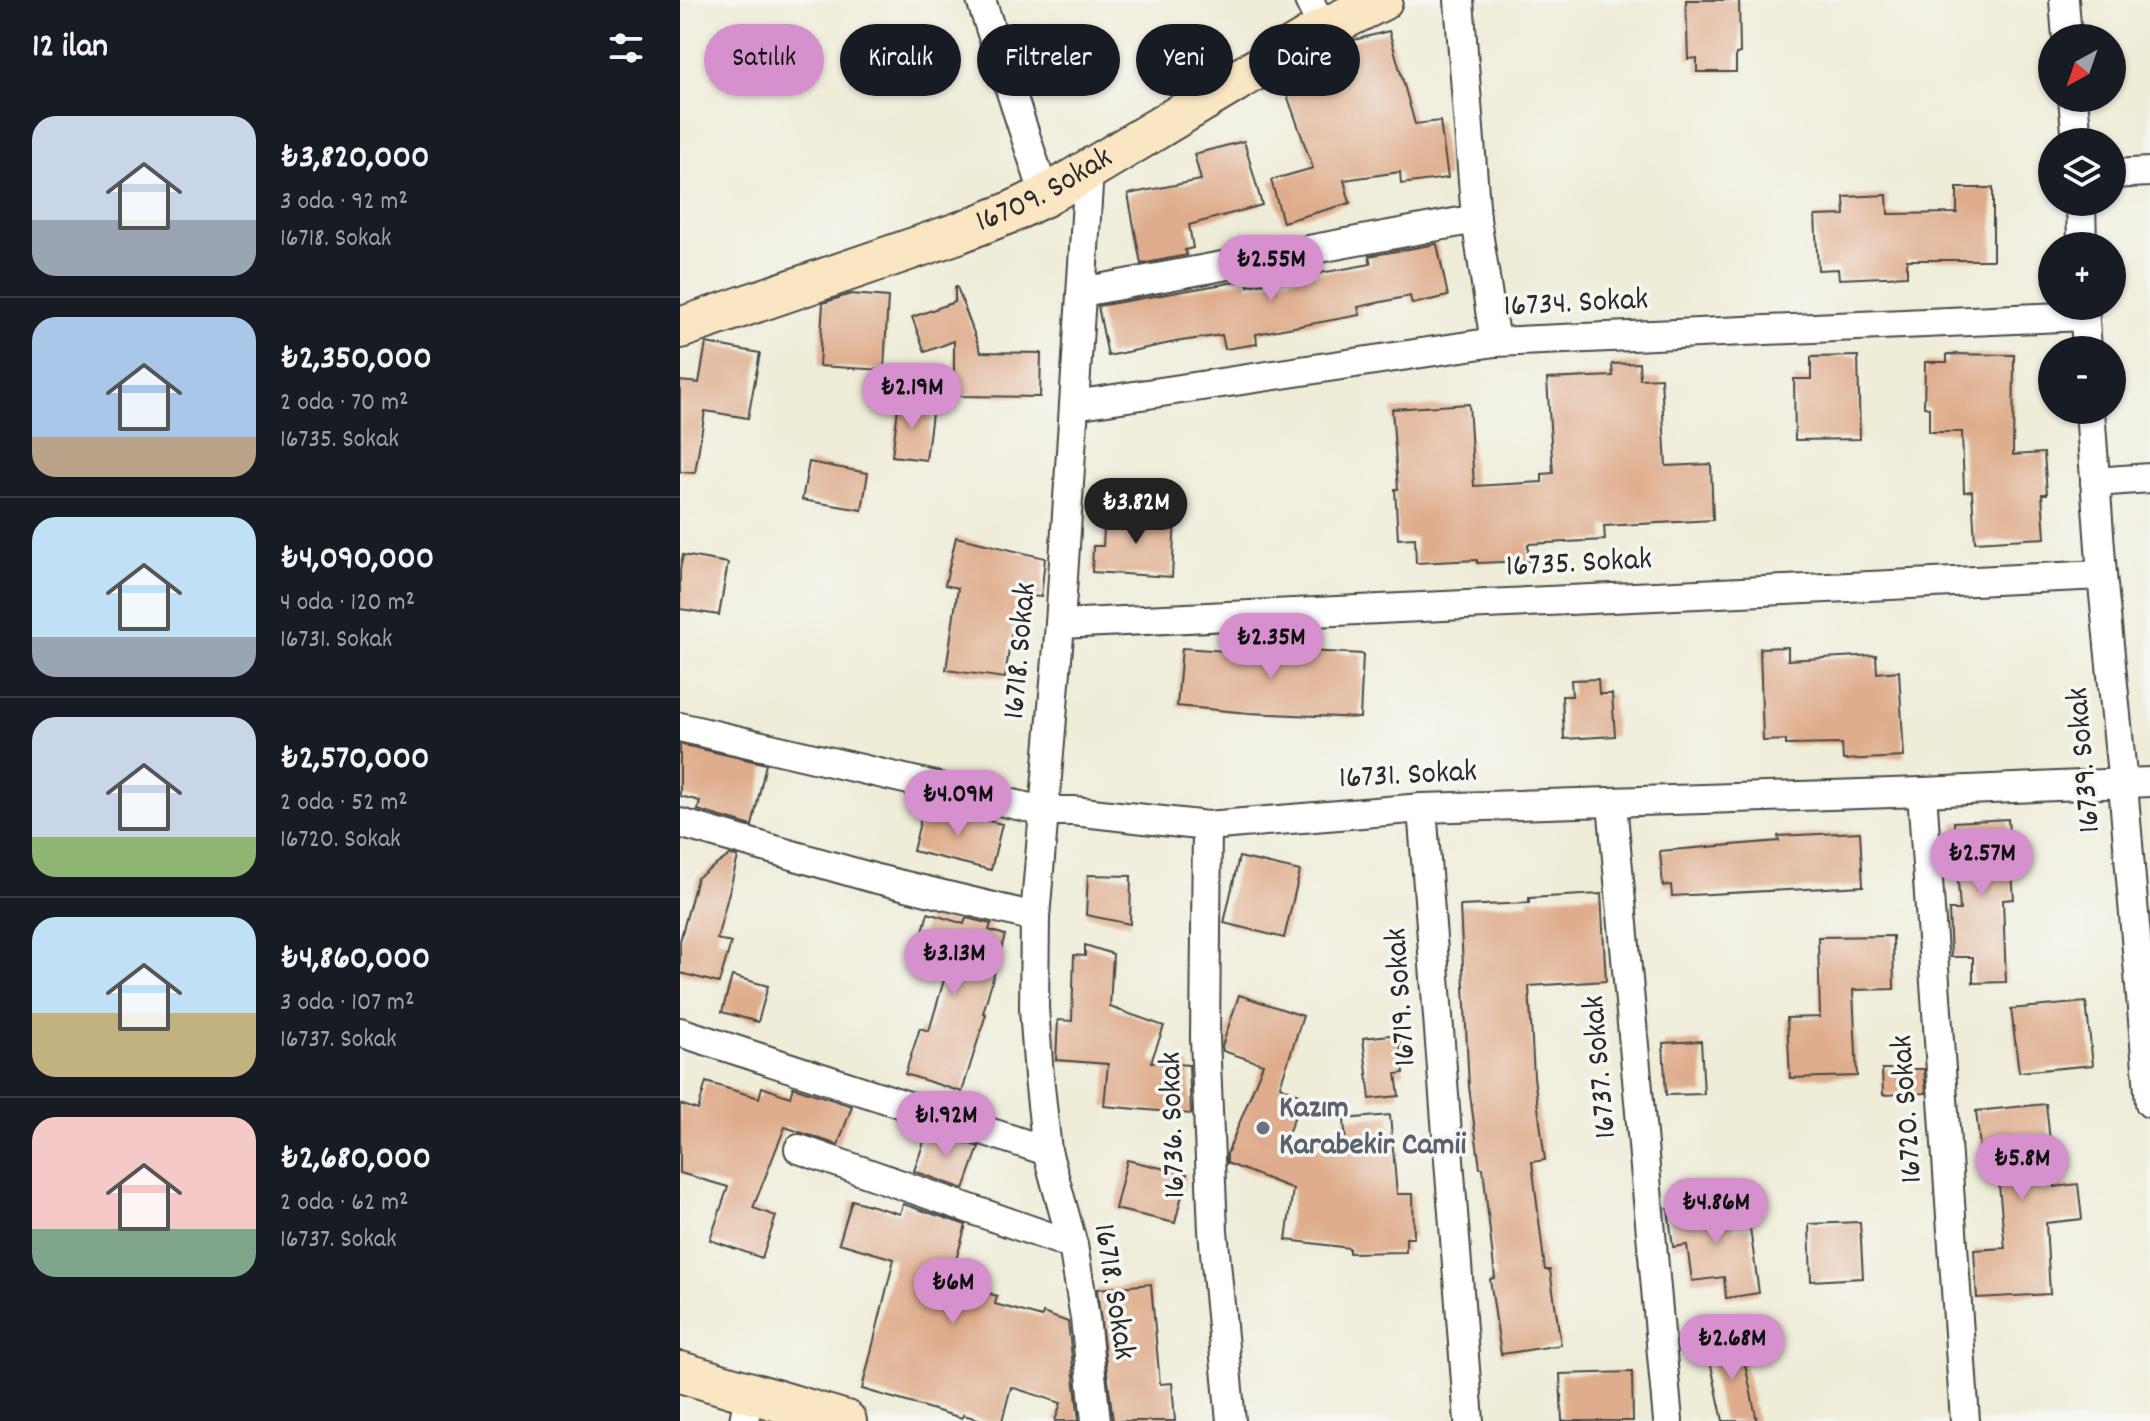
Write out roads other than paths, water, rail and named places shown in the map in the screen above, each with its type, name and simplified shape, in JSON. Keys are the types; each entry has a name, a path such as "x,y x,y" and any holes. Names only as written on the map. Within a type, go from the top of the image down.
{"street":[{"path":"981,0 1045,196"},
{"name":"16709. Sokak","path":"680,328 958,233 1045,196 1089,170 1316,15 1382,0"},
{"path":"1459,0 1476,219 1495,342"},
{"path":"2064,0 2066,24"},
{"name":"16718. Sokak","path":"1089,170 1060,624 1035,917 1034,1008 1047,1151 1073,1245 1085,1318 1096,1421"},
{"path":"2126,173 2150,172"},
{"path":"1082,292 1476,219"},
{"name":"16734. Sokak","path":"1074,405 1495,342 2038,313"},
{"name":"16739. Sokak","path":"2091,424 2102,575 2136,784 2150,1103"},
{"path":"2095,482 2150,478"},
{"name":"16735. Sokak","path":"1060,624 2102,575"},
{"name":"16731. Sokak","path":"680,727 1043,811 1074,811 1207,826 1422,808 2136,784"},
{"name":"16720. Sokak","path":"1922,792 1965,1421"},
{"name":"16737. Sokak","path":"1612,803 1668,1421"},
{"name":"16719. Sokak","path":"1422,808 1469,1421"},
{"path":"680,823 873,878 1035,917"},
{"name":"16736. Sokak","path":"1207,826 1205,1038 1213,1231 1231,1421"},
{"path":"680,1032 1047,1151"},
{"path":"799,1149 1073,1245"},
{"path":"680,1372 746,1407 846,1421"}],"place":[{"name":"Kazım Karabekir Camii","path":"1263,1128"}]}
